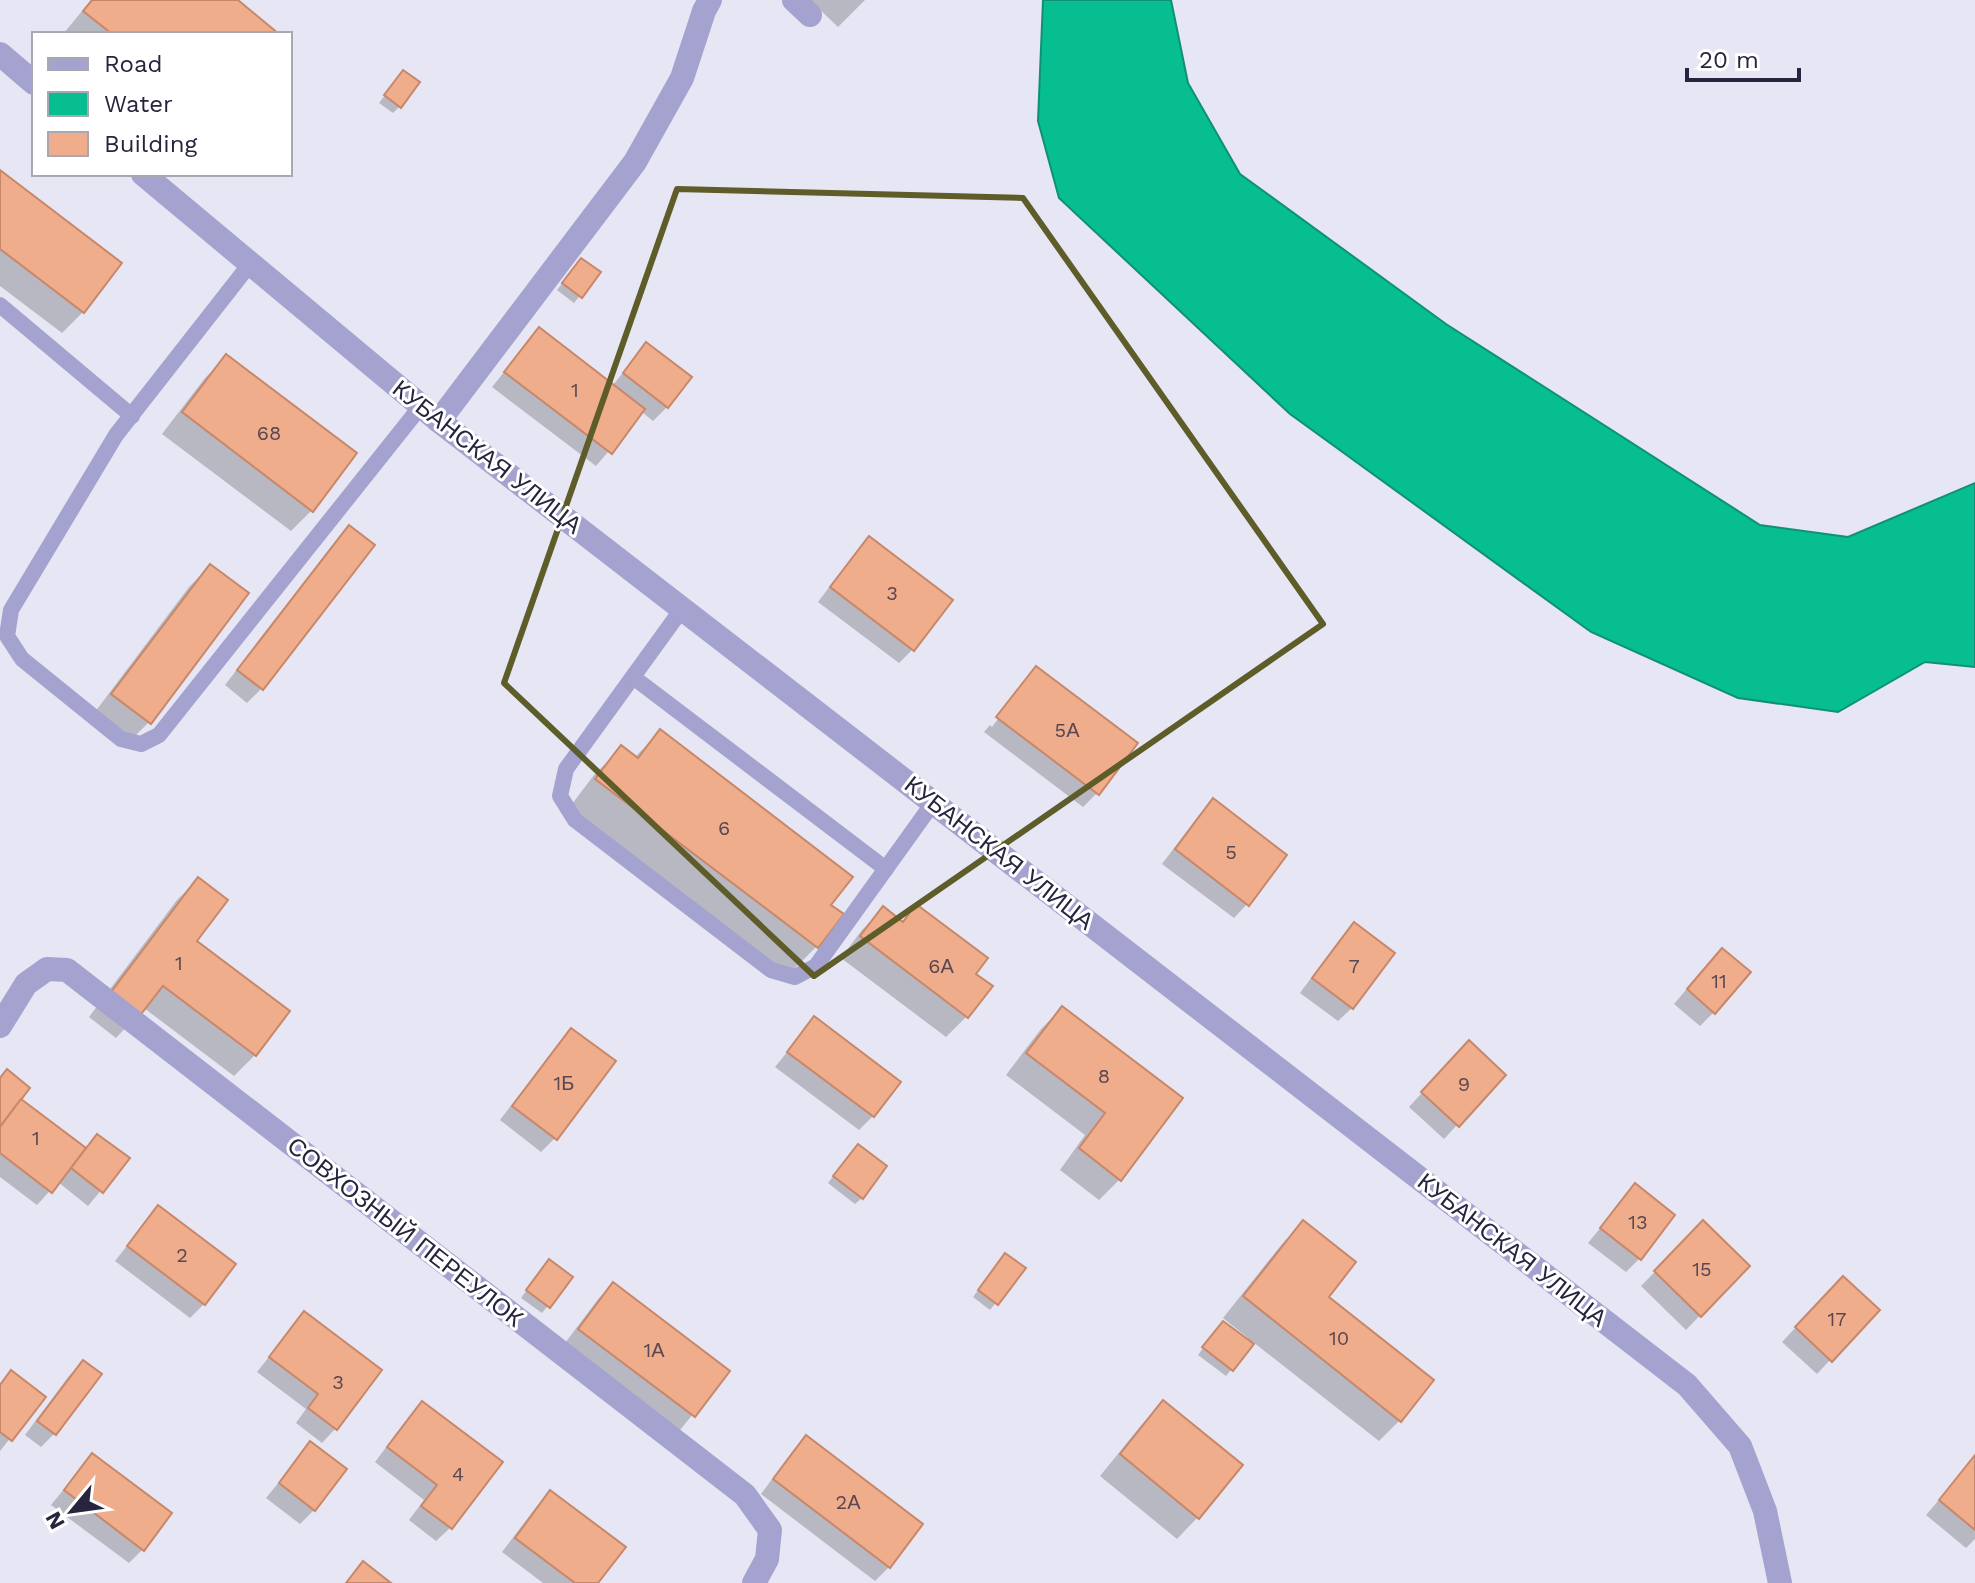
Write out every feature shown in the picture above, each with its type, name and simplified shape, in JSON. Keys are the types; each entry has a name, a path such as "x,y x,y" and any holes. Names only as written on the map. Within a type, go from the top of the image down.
{"street":[{"path":"430,414 635,162 682,78 710,0"},
{"path":"0,54 32,81"},
{"name":"КУБАНСКАЯ УЛИЦА","path":"145,176 430,414 1687,1385 1740,1446 1765,1511 1780,1583"},
{"name":"СОВХОЗНЫЙ ПЕРЕУЛОК","path":"0,1026 26,984 47,969 67,970 745,1495 770,1530 767,1559 754,1583"}],"lane":[{"path":"250,264 116,435 11,610 7,636 22,659 34,669 121,739 141,744 159,735 430,414"},
{"path":"0,305 132,416"},
{"path":"682,609 566,769 560,796 575,820 771,970 795,977 816,966 933,803"},
{"path":"633,677 886,869"}],"highlighted area":[{"path":"677,189 1023,198 1323,624 814,976 504,683"}],"water":[{"path":"1043,0 1171,0 1188,83 1240,174 1446,324 1760,525 1848,537 1975,483 1975,667 1925,662 1838,712 1738,698 1591,632 1290,414 1059,198 1038,121"}],"building":[{"path":"92,0 238,0 277,32 109,32 83,11"},
{"path":"403,70 420,82 401,108 384,95"},
{"path":"0,170 122,263 84,313 0,249"},
{"path":"581,258 601,272 582,298 562,283"},
{"path":"539,327 645,409 612,454 504,372"},
{"path":"646,342 692,377 668,408 623,373"},
{"path":"226,354 357,453 313,512 182,412"},
{"path":"349,525 375,545 263,690 237,670"},
{"path":"869,536 953,600 914,651 830,587"},
{"path":"210,564 249,593 151,724 111,694"},
{"path":"1036,666 1138,743 1099,795 996,717"},
{"path":"660,729 853,877 831,905 844,914 818,948 595,779 621,745 638,758"},
{"path":"1213,798 1287,855 1249,906 1175,849"},
{"path":"198,877 228,900 197,941 290,1011 256,1056 163,986 138,1018 108,996"},
{"path":"916,904 988,958 976,974 993,986 968,1018 860,936 883,906 903,922"},
{"path":"1354,922 1395,953 1353,1009 1312,978"},
{"path":"1722,948 1751,972 1715,1014 1687,989"},
{"path":"1062,1006 1183,1098 1121,1181 1079,1148 1105,1113 1026,1053"},
{"path":"814,1016 901,1082 874,1117 787,1052"},
{"path":"571,1028 616,1061 557,1140 512,1106"},
{"path":"1469,1040 1506,1075 1459,1127 1421,1092"},
{"path":"7,1069 30,1088 0,1127 0,1078"},
{"path":"21,1099 86,1148 52,1193 0,1153 0,1127"},
{"path":"97,1134 130,1158 103,1193 71,1168"},
{"path":"858,1144 887,1166 863,1199 833,1176"},
{"path":"1635,1183 1675,1215 1641,1260 1600,1228"},
{"path":"158,1205 236,1264 205,1305 127,1246"},
{"path":"1303,1220 1356,1262 1329,1297 1434,1380 1401,1422 1243,1296"},
{"path":"1703,1220 1750,1266 1701,1317 1654,1271"},
{"path":"1005,1253 1026,1268 998,1305 978,1290"},
{"path":"549,1259 573,1277 550,1308 526,1290"},
{"path":"1843,1276 1880,1310 1832,1362 1795,1327"},
{"path":"613,1282 730,1371 695,1417 578,1329"},
{"path":"304,1311 382,1370 337,1430 308,1408 318,1394 269,1357"},
{"path":"1223,1321 1254,1344 1233,1371 1202,1347"},
{"path":"83,1360 102,1374 56,1435 37,1421"},
{"path":"11,1370 46,1397 12,1441 0,1432 0,1385"},
{"path":"1163,1400 1243,1465 1199,1519 1120,1454"},
{"path":"422,1401 503,1462 452,1529 421,1506 437,1485 387,1447"},
{"path":"806,1435 923,1524 890,1568 773,1479"},
{"path":"310,1441 347,1469 315,1511 279,1483"},
{"path":"92,1453 172,1513 144,1551 64,1490"},
{"path":"1975,1455 1975,1530 1939,1500"},
{"path":"550,1490 626,1547 598,1583 575,1583 515,1538"},
{"path":"363,1561 391,1583 346,1583"}]}
